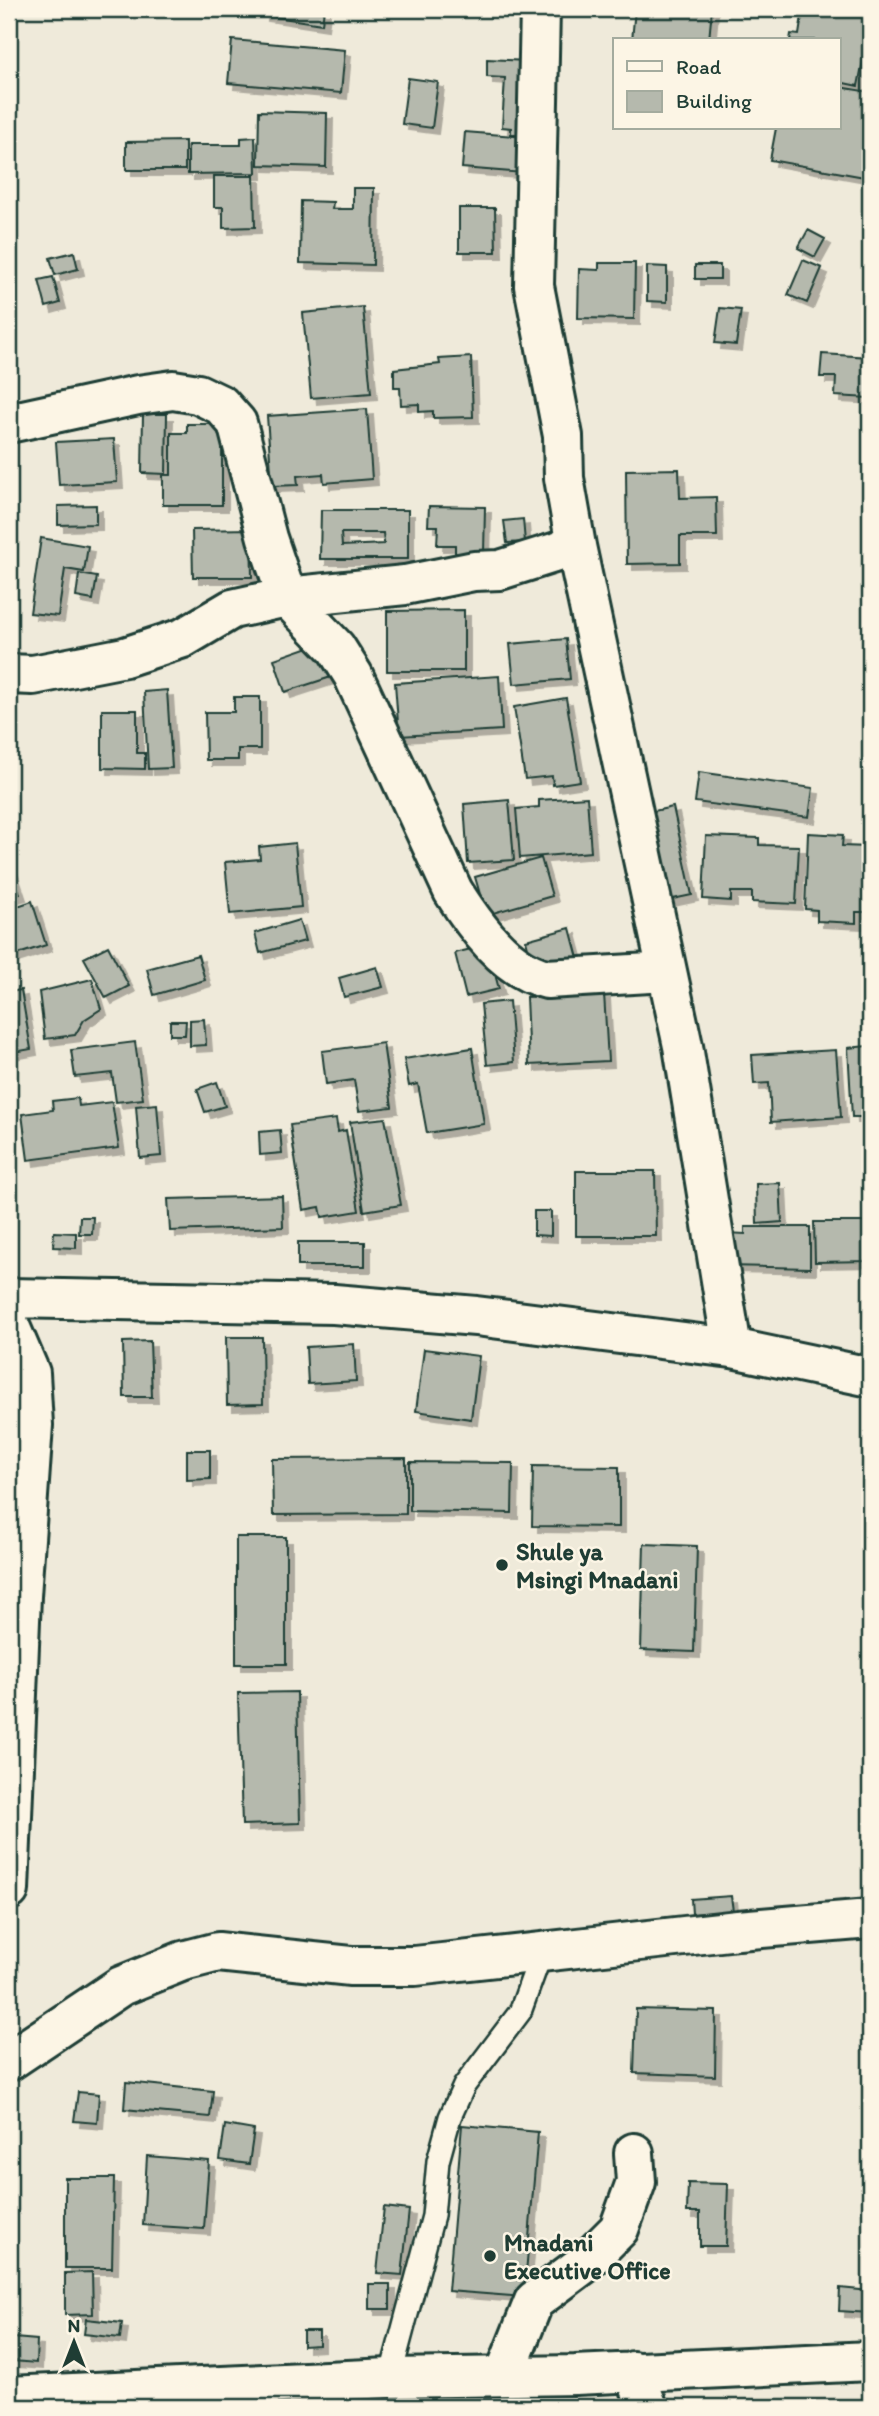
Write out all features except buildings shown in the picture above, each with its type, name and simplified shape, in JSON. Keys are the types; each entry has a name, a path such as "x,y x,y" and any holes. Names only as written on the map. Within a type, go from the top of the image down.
{"street":[{"path":"540,9 534,286 563,436 564,478 576,546 683,1046 732,1348"},
{"path":"9,423 173,390 198,394 221,405 237,423 267,538 287,597 336,648 353,675 453,891 473,923 507,956 536,977 547,979 667,972"},
{"path":"9,674 33,676 125,657 183,638 232,609 287,597 405,585 474,571 500,570 576,546"},
{"path":"9,1298 334,1304 476,1316 732,1348 870,1377"},
{"path":"9,1324 30,1373 33,1425 15,1595 9,1890"},
{"path":"9,2061 121,1986 183,1961 218,1952 351,1966 415,1966 738,1930 870,1919"},
{"path":"504,2376 534,2301 584,2263 619,2229 636,2182 634,2153"},
{"path":"9,2396 389,2393 504,2376 870,2361"},
{"path":"633,2371 648,2407"}],"lane":[{"path":"389,2393 433,2216 438,2161 450,2117 464,2086 520,2012 541,1954"}],"place":[{"name":"Shule ya Msingi Mnadani","path":"502,1565"},
{"name":"Mnadani Executive Office","path":"490,2256"}]}
